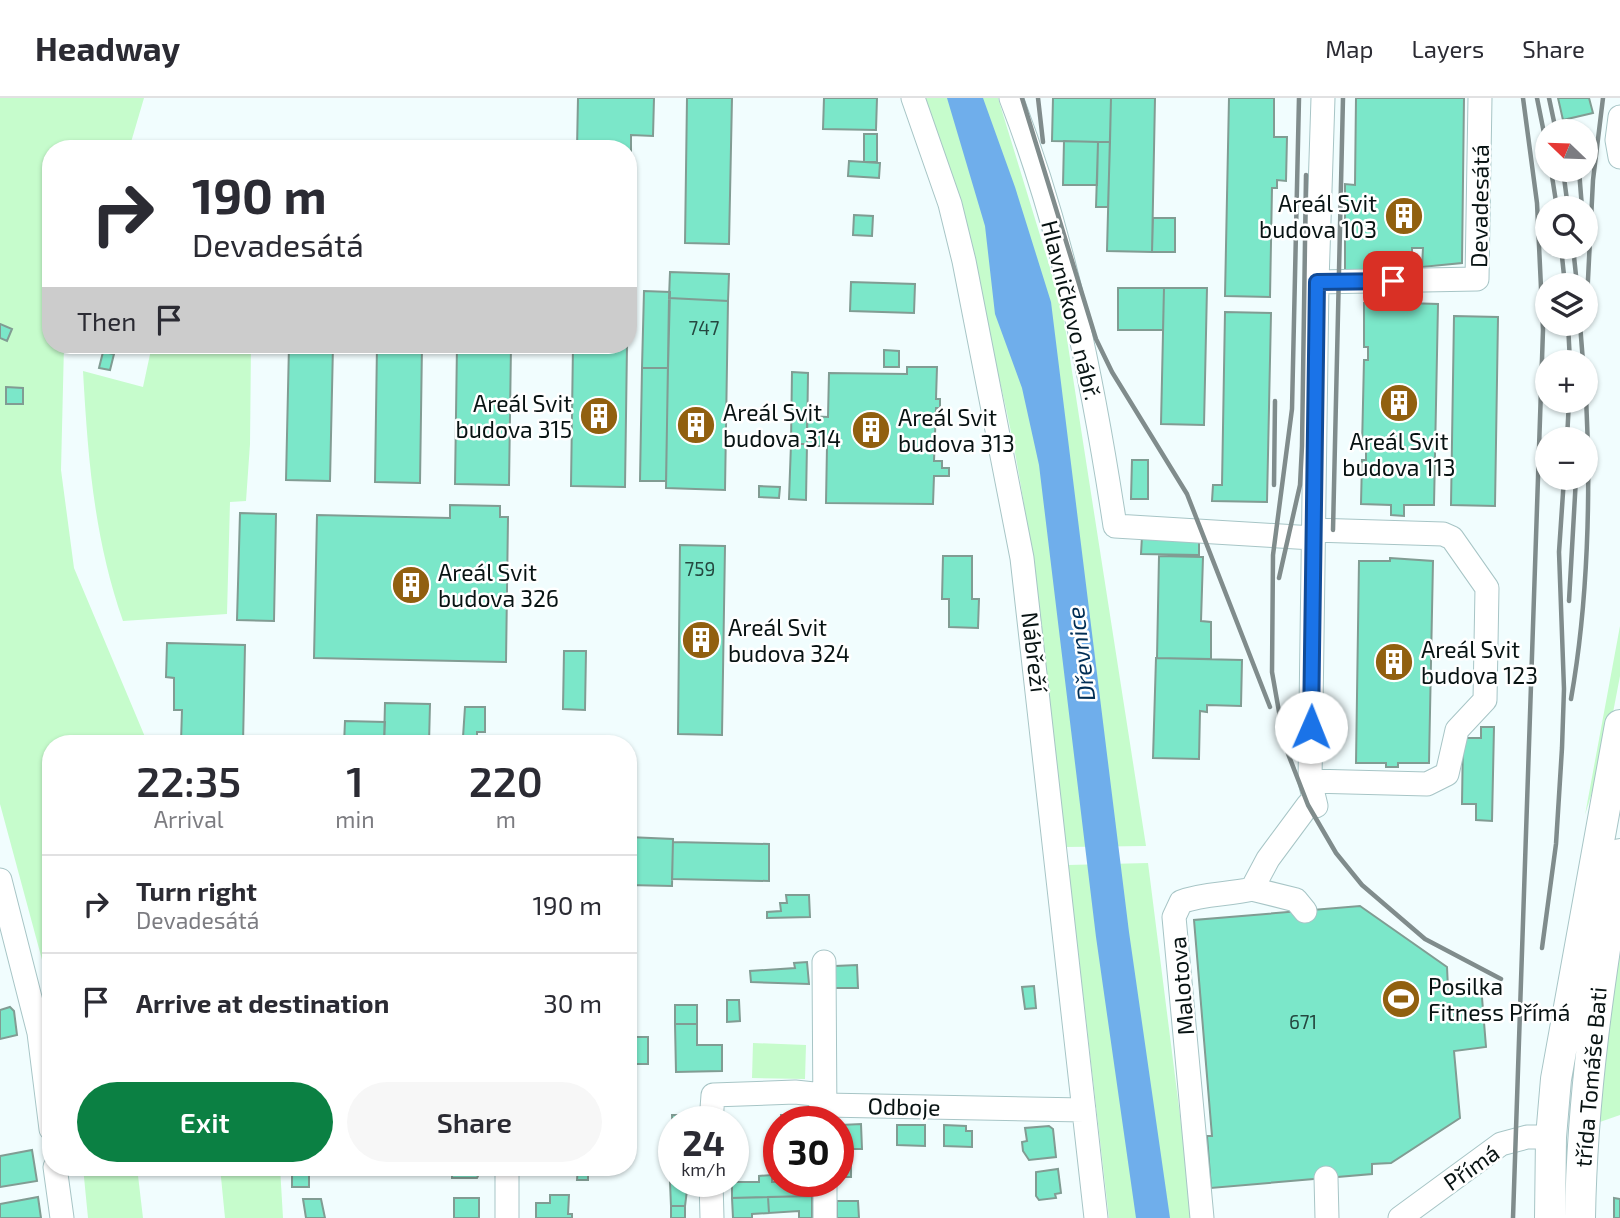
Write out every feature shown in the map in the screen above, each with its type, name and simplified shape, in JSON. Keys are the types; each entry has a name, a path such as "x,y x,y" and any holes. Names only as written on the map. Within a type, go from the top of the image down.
{"main road":[{"name":"třída Tomáše Bati","path":"1550,1218 1550,1137 1556,1079 1620,725"},
{"name":"třída Tomáše Bati","path":"1580,1218 1583,1137 1598,988 1620,854"},
{"path":"1550,1137 1583,1137"}],"street":[{"name":"Nábřeží","path":"913,98 950,204 964,261 1022,558 1096,1218"},
{"name":"Hlavničkovo nábř.","path":"1011,98 1056,239 1080,334 1102,440 1115,526 1313,534"},
{"path":"1020,121 1027,98"},
{"path":"1305,911 1296,900 1252,889 1268,859 1308,805 1316,806 1310,781 1317,282 1323,98"},
{"name":"Devadesátá","path":"1317,282 1477,279 1480,98"},
{"path":"1620,117 1617,140 1620,157"},
{"path":"1310,781 1427,784 1447,774 1457,730 1485,700 1487,588 1452,538 1443,534 1313,534"},
{"path":"0,880 39,1032 42,1056"},
{"name":"Malotova","path":"1202,1218 1174,917 1181,902 1196,896 1231,894 1252,889"},
{"path":"824,962 825,1106"},
{"name":"Odboje","path":"712,1106 713,1095 795,1092 814,1094 821,1106"},
{"name":"Odboje","path":"854,1113 1084,1110"},
{"name":"Přímá","path":"1400,1218 1502,1144 1527,1137 1550,1137"},
{"path":"56,1176 62,1218"},
{"path":"507,1218 508,1176"},
{"path":"1326,1178 1327,1218"},
{"path":"711,1197 712,1218"},
{"path":"825,1197 825,1218"}],"green space":[{"path":"0,98 144,98 132,140 42,140 42,354 64,354 61,470 74,568 144,735 42,735 42,960 0,804"},
{"path":"922,98 998,98 1062,307 1146,846 1066,847 1036,587 1011,432 981,306"},
{"path":"150,354 251,354 246,501 230,502 227,614 123,621 105,559 94,498 83,371 143,387"},
{"path":"1620,626 1620,676 1607,744 1585,815"},
{"path":"1148,863 1193,1218 1109,1218 1068,865"},
{"path":"1620,908 1620,1115 1597,1123"},
{"path":"753,1043 806,1045 805,1079 752,1078"},
{"path":"84,1176 138,1176 143,1218 88,1218"},
{"path":"221,1176 281,1176 283,1218 225,1218"}],"water":[{"name":"Dřevnice","path":"947,98 983,98 1015,187 1051,302 1129,932 1170,1218 1136,1218 1096,937 1039,465 1022,388 995,314 985,226"}],"building":[{"path":"578,98 654,98 653,136 631,135 631,140 577,140"},
{"path":"687,98 732,98 729,244 685,243"},
{"path":"824,98 877,98 876,130 823,129"},
{"path":"1053,98 1111,98 1110,142 1052,141"},
{"path":"1111,98 1155,98 1152,252 1107,251"},
{"path":"1229,98 1274,98 1274,137 1287,137 1286,181 1277,180 1277,188 1272,188 1270,297 1225,296"},
{"name":"Areál Svit budova 103","path":"1356,98 1464,98 1462,263 1422,267 1423,248 1412,248 1412,275 1345,274 1345,184 1355,185"},
{"path":"1558,98 1589,98 1593,113 1563,119"},
{"path":"864,134 877,134 877,162 864,162"},
{"path":"1064,141 1098,142 1097,185 1063,185"},
{"path":"1098,142 1110,142 1108,207 1096,207"},
{"path":"849,161 880,163 879,178 848,176"},
{"path":"854,215 873,216 872,236 853,235"},
{"path":"1153,218 1175,218 1175,252 1152,252"},
{"path":"670,272 729,274 728,301 669,298"},
{"path":"851,282 915,284 914,313 850,311"},
{"path":"1118,288 1164,288 1163,330 1118,330"},
{"path":"1164,288 1207,288 1204,425 1161,424"},
{"path":"644,291 670,292 668,368 642,368"},
{"name":"Areál Svit budova 113","path":"1395,292 1408,293 1407,303 1438,304 1434,505 1404,505 1404,516 1391,515 1391,505 1361,504 1362,460 1366,460 1366,447 1362,447 1364,360 1368,360 1368,347 1364,347 1364,303 1395,303"},
{"name":"Areál Svit budova 314","path":"669,298 728,301 725,490 666,488"},
{"path":"1225,312 1271,313 1267,502 1212,501 1213,485 1222,485"},
{"path":"1454,316 1498,317 1495,506 1451,505"},
{"path":"0,324 12,329 7,341 0,338"},
{"path":"884,350 899,351 899,367 884,367"},
{"path":"102,354 114,354 110,370 99,368"},
{"path":"289,354 333,354 330,481 286,480"},
{"path":"377,354 422,354 420,483 375,482"},
{"path":"457,354 511,354 509,485 455,484"},
{"name":"Areál Svit budova 315","path":"573,354 627,354 625,487 571,486"},
{"name":"Areál Svit budova 313","path":"907,367 937,367 936,399 940,399 940,408 936,408 934,461 942,461 942,468 949,468 949,476 934,476 933,504 826,503 827,446 807,446 807,416 828,417 829,373 907,374"},
{"name":"Areál Svit budova 314","path":"642,368 668,368 666,481 640,481"},
{"path":"792,372 808,373 807,444 791,444"},
{"path":"6,387 23,388 23,404 6,404"},
{"path":"791,444 807,444 806,500 789,499"},
{"path":"1132,460 1148,460 1148,499 1131,499"},
{"path":"759,486 780,487 779,498 759,497"},
{"name":"Areál Svit budova 326","path":"450,505 500,506 500,517 508,517 506,662 314,658 317,515 450,518"},
{"path":"240,513 276,514 274,621 237,620"},
{"path":"1142,536 1199,537 1199,555 1141,554"},
{"name":"Areál Svit budova 324","path":"680,545 725,546 722,735 678,734"},
{"path":"943,556 972,556 972,599 979,599 978,628 949,627 949,599 942,599"},
{"path":"1159,556 1203,557 1201,621 1211,622 1211,659 1157,658"},
{"name":"Areál Svit budova 123","path":"1390,558 1433,561 1429,763 1398,763 1398,767 1386,767 1386,763 1356,763 1359,561 1390,561"},
{"path":"167,643 245,645 243,735 181,735 182,710 174,710 174,678 166,677"},
{"path":"564,651 586,651 585,710 563,709"},
{"path":"1156,658 1242,660 1241,706 1207,705 1207,712 1200,711 1199,759 1153,758"},
{"path":"385,703 430,704 429,735 384,735"},
{"path":"465,707 485,707 485,732 463,735"},
{"path":"345,721 385,722 384,735 344,735"},
{"path":"1481,727 1494,727 1492,821 1476,820 1476,804 1462,804 1463,738 1481,738"},
{"path":"637,837 673,839 672,886 637,885"},
{"path":"673,842 769,844 769,881 672,879"},
{"path":"786,895 809,895 810,917 767,918 767,912 781,911 780,903 787,903"},
{"path":"1360,906 1447,967 1448,988 1481,985 1486,1047 1454,1051 1460,1118 1391,1163 1372,1164 1372,1174 1211,1188 1207,1136 1212,1136 1194,920"},
{"path":"807,962 809,984 751,982 750,971 795,968 794,963"},
{"path":"857,965 858,988 835,988 835,966"},
{"path":"1034,986 1036,1008 1025,1009 1022,987"},
{"path":"727,1000 739,1000 740,1021 727,1022"},
{"path":"675,1005 697,1005 697,1024 675,1024"},
{"path":"10,1007 14,1011 17,1035 0,1039 0,1010"},
{"path":"675,1024 697,1024 697,1045 722,1045 722,1071 676,1072"},
{"path":"637,1037 648,1037 648,1064 637,1064"},
{"path":"854,1124 861,1124 862,1149 854,1149"},
{"path":"897,1125 925,1125 925,1146 897,1145"},
{"path":"944,1125 966,1126 966,1131 972,1131 972,1147 944,1146"},
{"path":"1049,1126 1053,1129 1056,1157 1029,1160 1023,1151 1022,1142 1027,1141 1025,1128"},
{"path":"32,1150 37,1181 0,1187 0,1156"},
{"path":"1058,1169 1061,1193 1055,1194 1056,1198 1039,1200 1036,1196 1036,1172"},
{"path":"292,1176 309,1176 309,1187 292,1187"},
{"path":"452,1176 478,1176 477,1178"},
{"path":"577,1176 588,1176 588,1180 577,1180"},
{"path":"759,1176 763,1176 763,1197 772,1197 732,1198 749,1197 749,1182 759,1182"},
{"path":"550,1195 569,1195 568,1214 572,1214 572,1218 536,1218 536,1203 550,1203"},
{"path":"38,1197 41,1218 0,1218 0,1204"},
{"path":"671,1197 686,1197 685,1206 671,1206"},
{"path":"768,1197 812,1197 812,1218 799,1218 799,1211 769,1213"},
{"path":"768,1197 769,1213 752,1214 752,1218 733,1218 732,1198"},
{"path":"454,1198 479,1198 479,1218 454,1218"},
{"path":"1614,1198 1620,1199 1620,1218 1614,1218"},
{"path":"303,1199 321,1199 325,1218 306,1218"},
{"path":"837,1201 858,1201 859,1218 837,1218"},
{"path":"671,1206 685,1206 685,1218 671,1218"}],"railway":[{"path":"1022,98 1096,339 1112,372 1187,494 1270,707"},
{"path":"1038,98 1043,142"},
{"path":"1299,98 1292,409 1273,555 1272,672 1285,746 1308,805 1336,853 1362,885 1425,939 1501,979"},
{"path":"1333,530 1343,98"},
{"path":"1513,1218 1543,330 1537,203 1523,98"},
{"path":"1537,98 1541,119"},
{"path":"1549,98 1553,119"},
{"path":"1588,273 1593,180 1603,98"},
{"path":"1279,578 1300,485 1306,175"},
{"path":"1553,182 1555,196"},
{"path":"1565,182 1566,196"},
{"path":"1580,182 1581,196"},
{"path":"1562,259 1564,273"},
{"path":"1574,259 1576,273"},
{"path":"1569,336 1569,350"},
{"path":"1581,336 1582,350"},
{"path":"1274,485 1275,401"},
{"path":"1568,413 1568,427"},
{"path":"1571,699 1585,587 1586,413"},
{"path":"1542,948 1556,844 1562,748 1564,689 1559,552 1563,490"},
{"path":"1569,601 1575,490"}],"place":[{"name":"Areál Svit budova 103","path":"1404,216"},
{"name":"Areál Svit budova 113","path":"1399,403"},
{"name":"Areál Svit budova 315","path":"599,416"},
{"name":"Areál Svit budova 314","path":"696,425"},
{"name":"Areál Svit budova 313","path":"871,430"},
{"name":"Areál Svit budova 326","path":"411,585"},
{"name":"Areál Svit budova 324","path":"701,640"},
{"name":"Areál Svit budova 123","path":"1394,662"},
{"name":"Posilka Fitness Přímá","path":"1401,999"}],"route":[{"path":"1311,727 1317,282 1393,281"}]}
